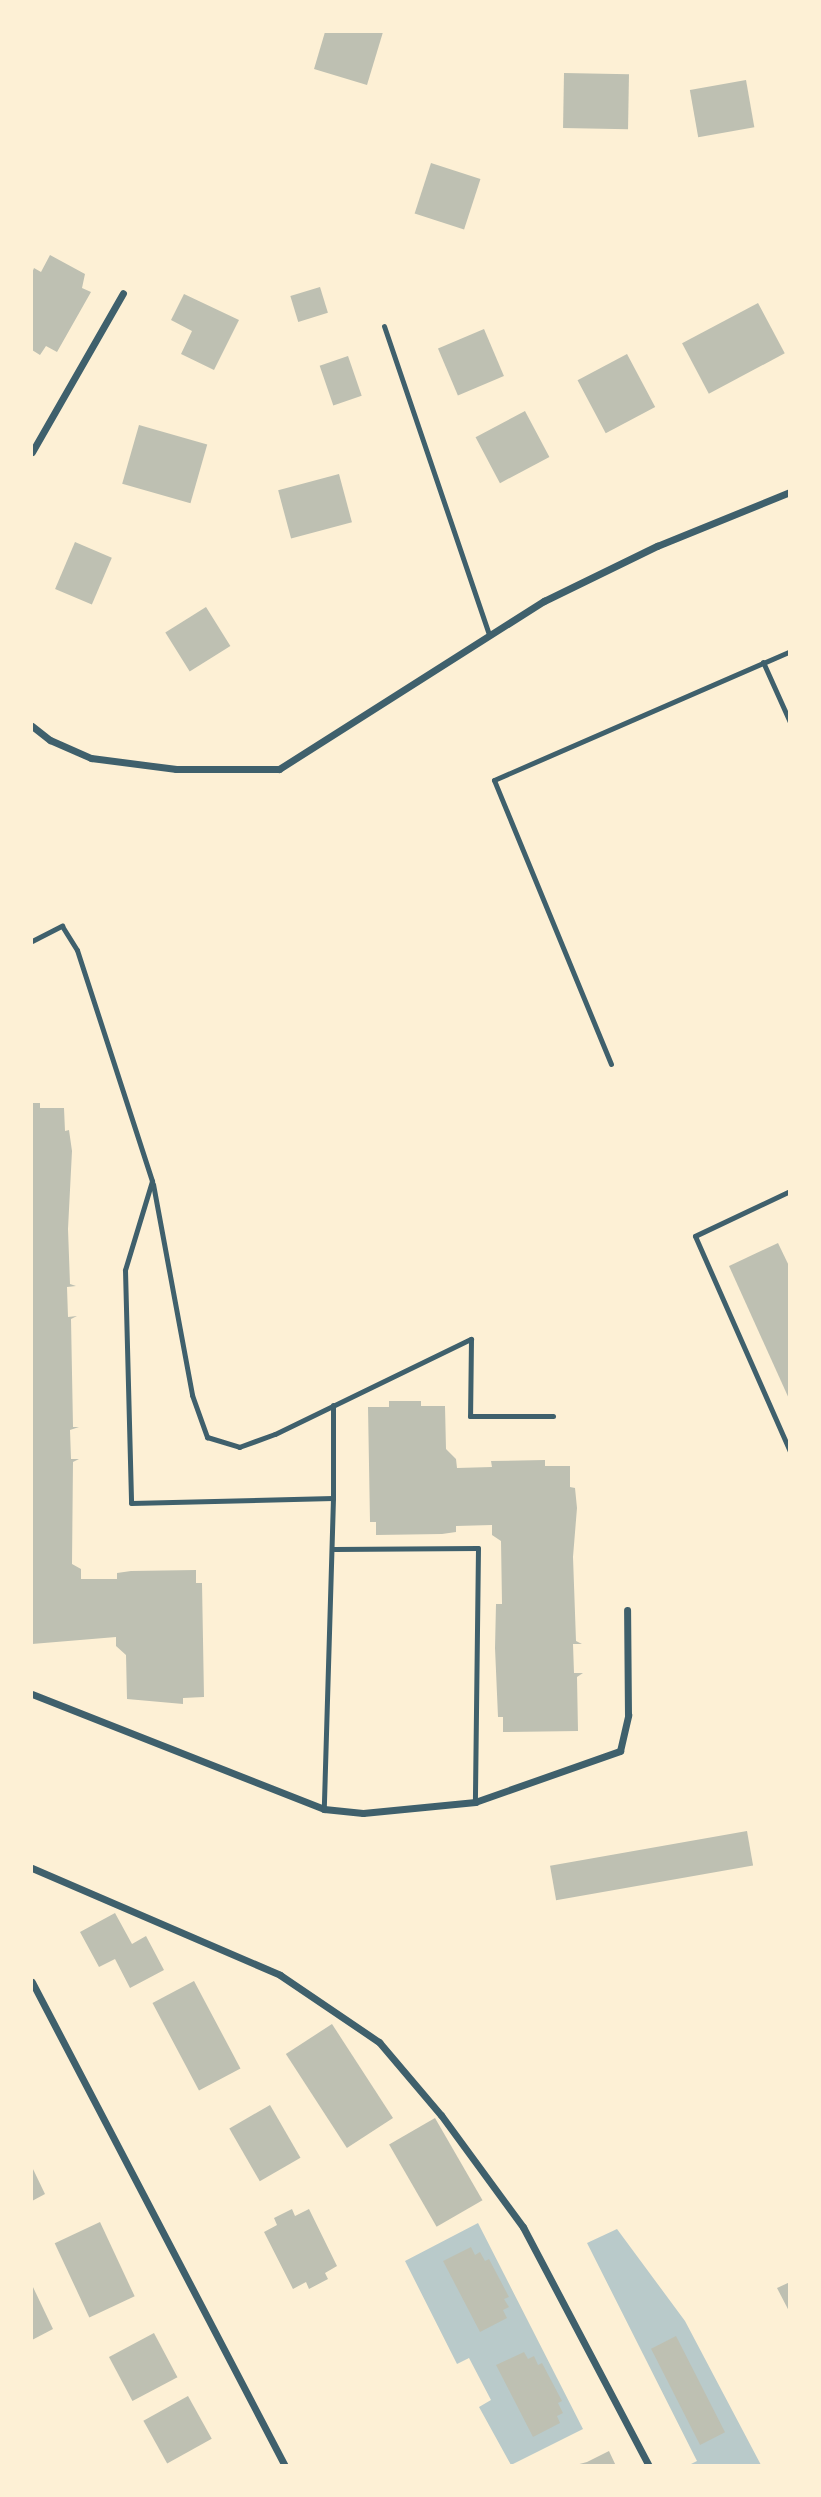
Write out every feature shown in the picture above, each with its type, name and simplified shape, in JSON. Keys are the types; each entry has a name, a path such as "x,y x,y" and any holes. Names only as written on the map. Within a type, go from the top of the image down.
{"street":[{"path":"32,452 34,438 123,293"},
{"path":"32,726 50,740 91,758 176,769 279,769 544,601 644,552 789,492"},
{"path":"32,1694 324,1809 363,1813 475,1802 620,1751 628,1715 627,1610"},
{"path":"32,1868 280,1975 379,2042 441,2115 523,2227 649,2466"},
{"path":"32,1982 285,2466"}],"lane":[{"path":"384,326 489,635"},
{"path":"611,1064 494,780 789,651"},
{"path":"763,662 789,722"},
{"path":"32,941 62,926 77,950 152,1181 192,1395 207,1437 239,1447 471,1339 470,1416 554,1416"},
{"path":"152,1181 125,1270 131,1503 333,1498"},
{"path":"789,1191 695,1236 789,1451"},
{"path":"324,1809 334,1549 333,1405"},
{"path":"334,1549 478,1548 475,1802"}],"shaded area":[{"path":"478,2223 583,2429 511,2465 479,2407 491,2400 469,2358 457,2364 405,2261"},
{"path":"617,2229 685,2321 761,2465 689,2465 697,2461 587,2243"}],"building":[{"path":"325,32 383,32 367,85 314,69"},
{"path":"564,73 629,74 628,129 563,128"},
{"path":"746,80 754,127 698,137 690,90"},
{"path":"431,163 480,179 464,229 415,213"},
{"path":"50,255 85,274 82,288 91,292 57,352 46,346 40,355 32,350 32,273 34,268 41,272"},
{"path":"320,287 328,313 298,322 290,296"},
{"path":"184,294 239,320 214,370 181,354 192,331 171,320"},
{"path":"758,303 785,353 709,394 682,343"},
{"path":"484,329 504,376 458,395 438,349"},
{"path":"627,354 655,407 606,433 578,380"},
{"path":"348,356 362,396 333,405 320,366"},
{"path":"525,411 549,457 500,483 476,437"},
{"path":"139,425 207,445 190,503 122,484"},
{"path":"339,474 352,522 291,539 278,490"},
{"path":"75,542 112,558 92,605 55,589"},
{"path":"206,607 230,646 190,671 165,632"},
{"path":"32,1103 40,1103 40,1108 64,1108 65,1131 69,1130 72,1151 68,1229 70,1284 76,1286 67,1287 68,1317 77,1316 71,1319 73,1427 79,1427 70,1430 71,1459 79,1459 73,1462 72,1564 81,1569 81,1579 117,1579 117,1573 131,1571 196,1570 196,1583 202,1583 204,1697 183,1698 183,1704 127,1699 126,1655 116,1646 116,1637 32,1644"},
{"path":"778,1243 790,1268 790,1401 729,1266"},
{"path":"389,1401 421,1401 421,1406 445,1406 446,1449 456,1459 457,1468 492,1467 491,1461 545,1460 545,1466 570,1466 570,1487 575,1488 577,1508 573,1557 576,1641 582,1644 573,1644 574,1673 583,1673 577,1677 578,1731 503,1732 503,1717 498,1717 495,1648 496,1604 502,1604 501,1541 492,1535 492,1525 456,1526 456,1532 442,1534 376,1535 376,1522 370,1522 368,1407 389,1407"},
{"path":"747,1831 753,1865 556,1900 550,1866"},
{"path":"115,1913 132,1944 146,1936 164,1970 130,1988 115,1959 99,1967 80,1932"},
{"path":"194,1981 240,2068 199,2090 153,2003"},
{"path":"332,2024 393,2118 347,2148 286,2054"},
{"path":"270,2105 300,2158 260,2181 229,2128"},
{"path":"435,2118 482,2200 437,2227 389,2144"},
{"path":"32,2167 45,2194 32,2201"},
{"path":"292,2209 295,2216 309,2209 337,2266 325,2273 328,2279 309,2289 306,2282 293,2289 264,2232 277,2225 274,2218"},
{"path":"100,2222 135,2296 89,2317 55,2243"},
{"path":"471,2247 475,2255 480,2252 485,2261 489,2259 509,2297 504,2299 509,2307 503,2310 507,2318 480,2332 443,2261"},
{"path":"790,2282 790,2313 777,2288"},
{"path":"32,2285 53,2329 32,2340"},
{"path":"154,2333 177,2377 132,2401 109,2357"},
{"path":"676,2336 725,2432 700,2445 651,2349"},
{"path":"524,2352 528,2359 534,2356 538,2365 542,2363 562,2401 558,2403 563,2413 557,2416 560,2423 533,2437 496,2365"},
{"path":"188,2396 212,2439 167,2464 143,2421"},
{"path":"609,2451 616,2466 572,2466 587,2462"}]}
